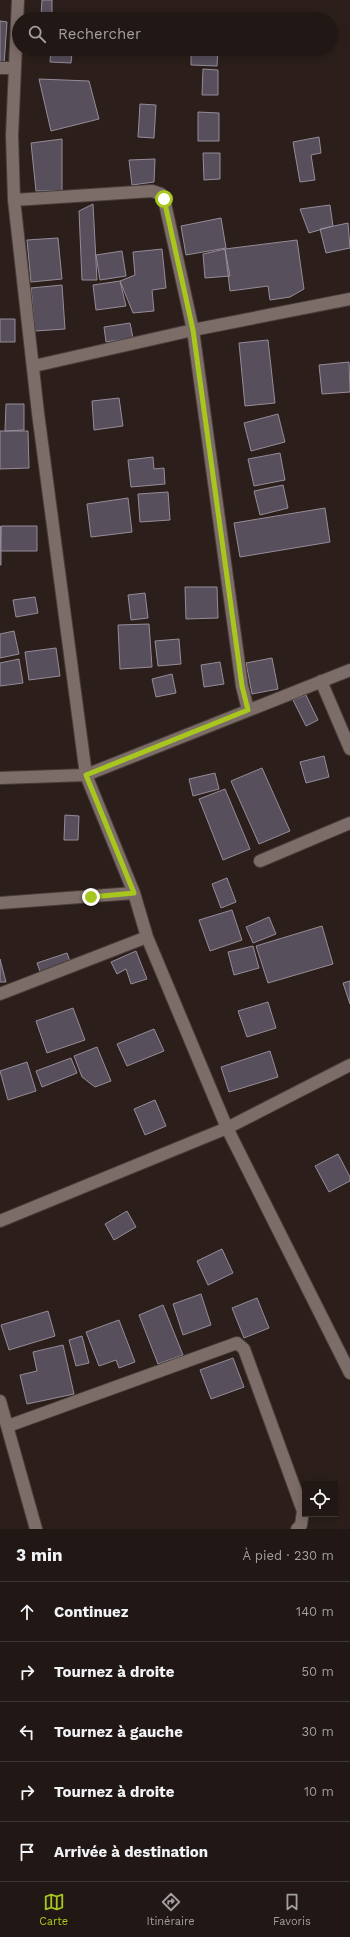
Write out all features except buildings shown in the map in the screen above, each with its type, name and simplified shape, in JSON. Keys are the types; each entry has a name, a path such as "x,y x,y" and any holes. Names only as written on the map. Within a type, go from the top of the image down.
{"street":[{"path":"17,12 18,0"},
{"path":"16,56 12,135 14,200 86,775 134,893 147,937 227,1128 350,1373"},
{"path":"0,68 15,68"},
{"path":"14,200 152,191 161,194 164,199 193,330 241,678 248,710"},
{"path":"34,366 193,330 350,299"},
{"path":"0,778 86,775 350,670"},
{"path":"321,681 350,750"},
{"path":"260,861 350,823"},
{"path":"0,903 134,893"},
{"path":"0,994 147,937"},
{"path":"0,1221 227,1128 350,1065"},
{"path":"8,1426 237,1343 244,1349 303,1511 301,1526 297,1529"},
{"path":"0,1402 36,1529"}],"route":[{"path":"91,897 134,893 86,775 248,710 242,686 193,330 164,199"}]}
